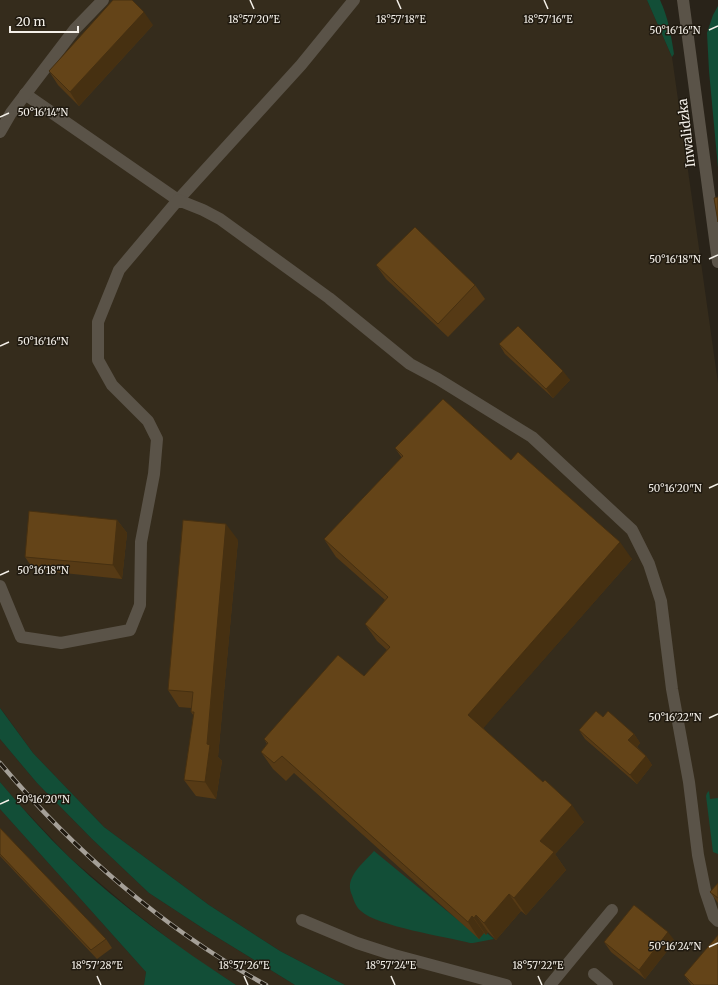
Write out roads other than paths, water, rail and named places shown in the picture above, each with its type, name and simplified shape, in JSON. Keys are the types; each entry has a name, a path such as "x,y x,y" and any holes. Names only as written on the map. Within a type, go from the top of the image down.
{"street":[{"path":"0,132 11,113 75,29 103,0"},
{"path":"0,586 21,637 61,643 130,630 140,605 141,542 154,474 157,439 148,421 112,385 98,360 98,322 119,270 178,200 301,65 354,0"},
{"name":"Inwalidzka","path":"683,0 714,203 718,262"},
{"path":"25,94 178,200 220,219 329,298 410,364 532,437 632,530 649,564 660,601 672,689 689,782 698,855 705,890 714,917 718,921"},
{"path":"550,985 612,910"},
{"path":"302,920 375,949 506,985"},
{"path":"594,974 607,985"}],"railway":[{"path":"0,763 59,827 123,886 157,914 192,939 266,985"}]}
